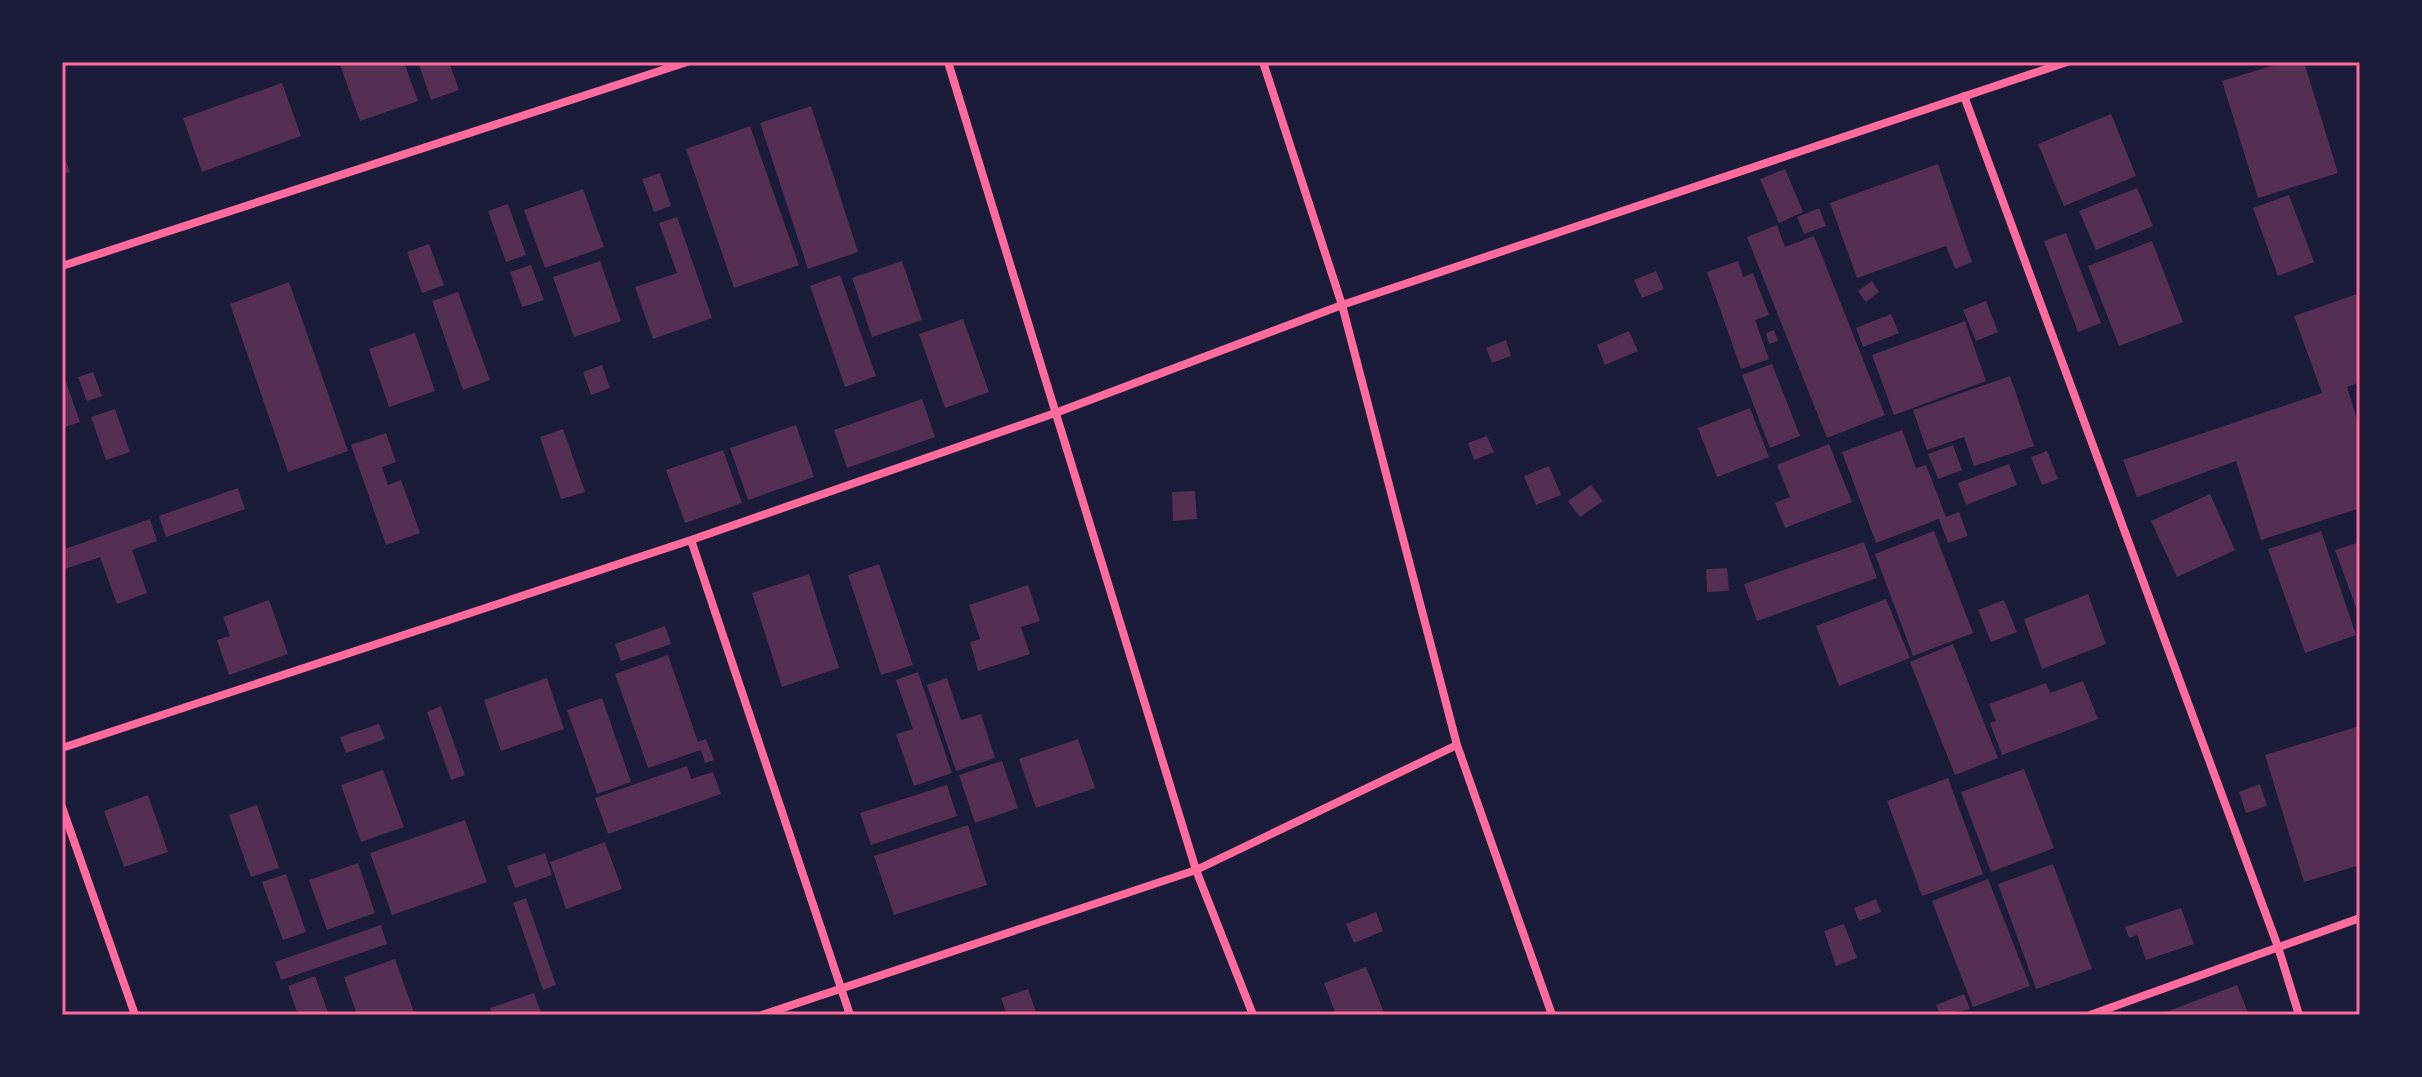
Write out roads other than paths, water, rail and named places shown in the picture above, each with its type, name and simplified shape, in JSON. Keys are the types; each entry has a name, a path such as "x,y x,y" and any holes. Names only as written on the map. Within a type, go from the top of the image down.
{"street":[{"path":"62,266 687,62"},
{"path":"948,62 1058,412 1196,870 1253,1015"},
{"path":"1263,62 1342,305 1457,745 1552,1015"},
{"path":"62,748 691,540 1058,412 1342,305 2067,62"},
{"path":"1964,96 2278,947 2299,1015"},
{"path":"691,540 850,1015"},
{"path":"762,1015 1196,870 1457,745"},
{"path":"62,807 135,1015"},
{"path":"2090,1015 2360,918"}]}
